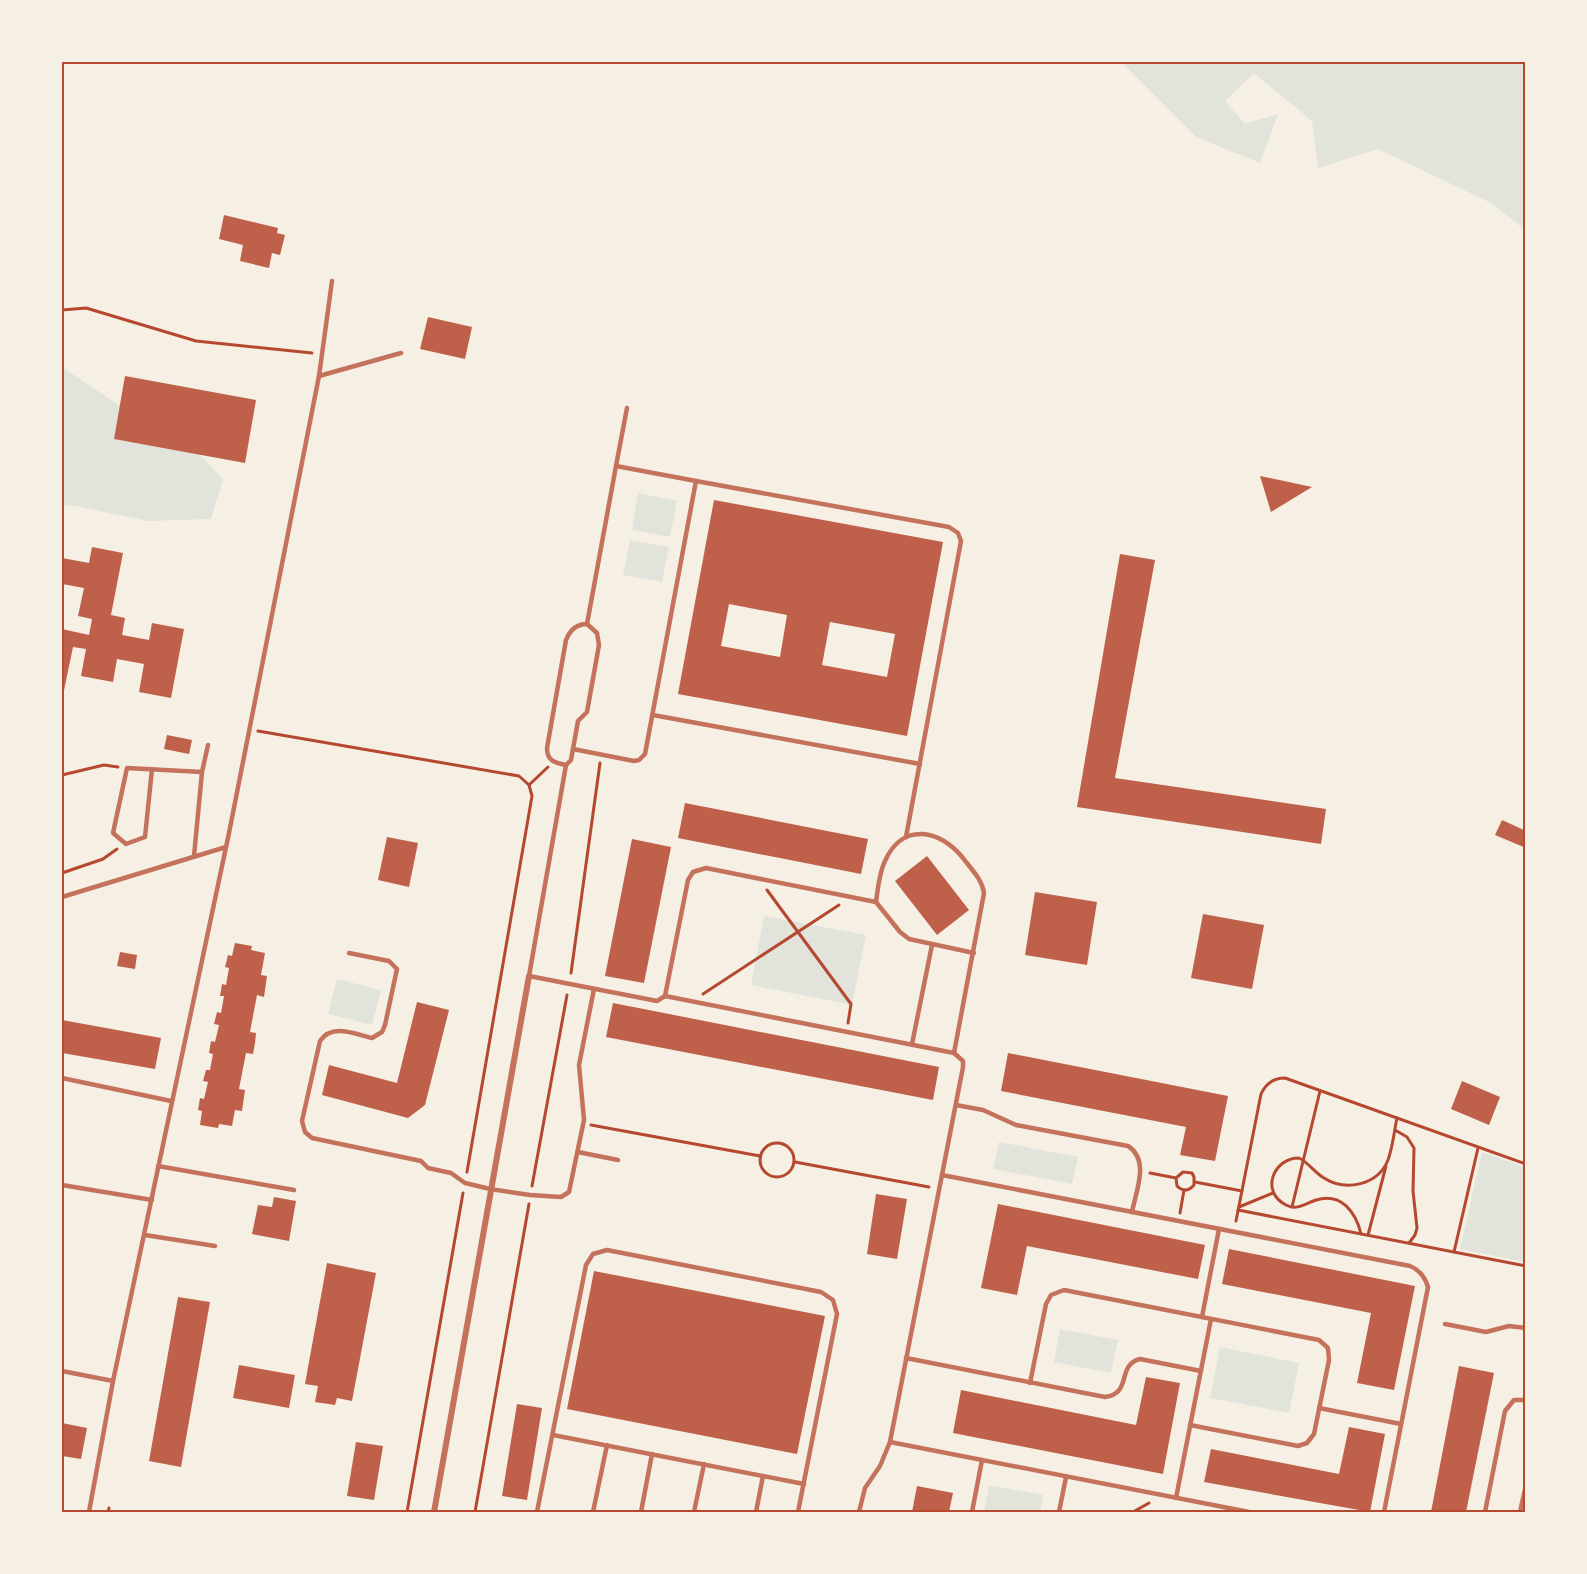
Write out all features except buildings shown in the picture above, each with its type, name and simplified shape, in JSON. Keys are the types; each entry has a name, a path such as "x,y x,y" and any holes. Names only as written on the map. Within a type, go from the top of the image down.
{"street":[{"path":"434,1512 529,976"}],"lane":[{"path":"89,1512 113,1381 250,729 319,376 332,281"},
{"path":"319,376 401,353"},
{"path":"586,624 627,408"},
{"path":"616,466 949,527 958,533 961,541 906,837"},
{"path":"573,749 634,761 642,758 646,750 696,481"},
{"path":"566,765 553,762 548,757 547,748 566,640 573,629 578,625 586,624 597,633 598,645 587,712 578,721 571,760 566,765 529,976 657,1001 665,996 692,1001 912,1044 954,1053 961,1058 963,1064 956,1105 890,1442 880,1466 865,1488 859,1512"},
{"path":"653,715 920,764"},
{"path":"194,856 202,772 208,745"},
{"path":"152,769 145,837 126,844 113,832 128,768 152,769 202,772"},
{"path":"876,902 885,860 892,849 906,837 922,833 946,841 957,850 982,885 984,897 954,1053"},
{"path":"62,897 226,847"},
{"path":"665,996 690,876 697,869 706,868 876,902 902,935 913,941 974,953"},
{"path":"912,1044 932,945"},
{"path":"349,953 389,961 397,969 385,1025 382,1032 372,1038 335,1030 323,1036 302,1121 305,1132 312,1138 421,1161 428,1168 452,1173 465,1183 530,1195 561,1197 571,1188 584,1124 579,1065 594,989"},
{"path":"62,1078 171,1101"},
{"path":"956,1105 983,1110 1017,1125 1128,1146 1138,1155 1141,1165 1132,1212"},
{"path":"578,1152 618,1160"},
{"path":"158,1166 294,1191"},
{"path":"942,1175 1410,1266 1422,1275 1428,1287 1384,1512"},
{"path":"62,1185 152,1200"},
{"path":"1202,1317 1219,1229"},
{"path":"145,1235 215,1246"},
{"path":"539,1512 586,1265 593,1254 607,1250 828,1294 836,1306 837,1314 798,1512"},
{"path":"1030,1383 1046,1304 1051,1295 1064,1290 1319,1340 1328,1348 1329,1360 1314,1434 1307,1443 1298,1446 1190,1425"},
{"path":"1176,1498 1211,1319"},
{"path":"1445,1324 1486,1332 1509,1326 1526,1328"},
{"path":"906,1358 1105,1397 1119,1391 1123,1386 1128,1367 1135,1360 1140,1359 1201,1371"},
{"path":"62,1371 113,1381"},
{"path":"1485,1512 1505,1411 1514,1401 1526,1400"},
{"path":"1319,1408 1401,1424"},
{"path":"553,1435 804,1484"},
{"path":"890,1442 1250,1512"},
{"path":"593,1512 606,1445"},
{"path":"640,1512 652,1454"},
{"path":"972,1512 982,1461"},
{"path":"694,1512 704,1464"},
{"path":"756,1512 763,1476"},
{"path":"1059,1512 1066,1477"},
{"path":"1520,1512 1526,1485"}],"path":[{"path":"62,310 86,308 196,341 322,354"},
{"path":"250,729 519,776 529,785 531,796 407,1512"},
{"path":"475,1512 569,984 601,754"},
{"path":"529,785 553,762"},
{"path":"62,775 104,765 128,768"},
{"path":"62,873 103,860 126,844"},
{"path":"759,879 851,1004 847,1031"},
{"path":"692,1001 852,897"},
{"path":"1526,1164 1285,1078 1266,1085 1261,1094 1238,1210 1526,1266"},
{"path":"1292,1207 1320,1091"},
{"path":"1368,1235 1397,1118"},
{"path":"584,1124 760,1156"},
{"path":"1395,1130 1407,1137 1414,1148 1413,1191 1417,1228 1409,1243"},
{"path":"772,1143 781,1143 789,1146 794,1154 795,1162 792,1170 786,1175 770,1176 760,1164 760,1156 764,1148 772,1143"},
{"path":"1454,1252 1478,1148"},
{"path":"1361,1234 1355,1214 1341,1202 1323,1199 1301,1207 1292,1207 1284,1204 1274,1193 1272,1178 1280,1164 1294,1158 1304,1160 1324,1178 1340,1185 1350,1186 1371,1179 1387,1162"},
{"path":"795,1162 939,1189"},
{"path":"1140,1171 1176,1178"},
{"path":"1176,1178 1183,1172 1187,1172 1191,1173 1195,1182"},
{"path":"1176,1178 1177,1186 1184,1190 1191,1188 1195,1182"},
{"path":"1195,1182 1242,1191"},
{"path":"1178,1221 1184,1190"},
{"path":"1239,1207 1274,1193"}],"shaded area":[{"path":"1121,62 1525,62 1525,230 1491,203 1378,149 1318,168 1312,121 1254,73 1225,101 1245,124 1278,114 1260,163 1196,137"},
{"path":"62,367 132,414 189,444 223,479 211,519 148,521 62,505"},
{"path":"638,493 677,501 670,537 632,530"},
{"path":"630,540 669,547 662,582 623,575"},
{"path":"764,916 866,935 852,1005 751,985"},
{"path":"337,979 381,990 372,1025 328,1014"},
{"path":"999,1142 1078,1157 1072,1184 993,1169"},
{"path":"1482,1152 1525,1167 1525,1262 1460,1249"},
{"path":"1060,1329 1118,1340 1111,1373 1054,1362"},
{"path":"1220,1347 1299,1363 1289,1413 1210,1398"},
{"path":"989,1485 1043,1495 1040,1512 984,1512"}]}
